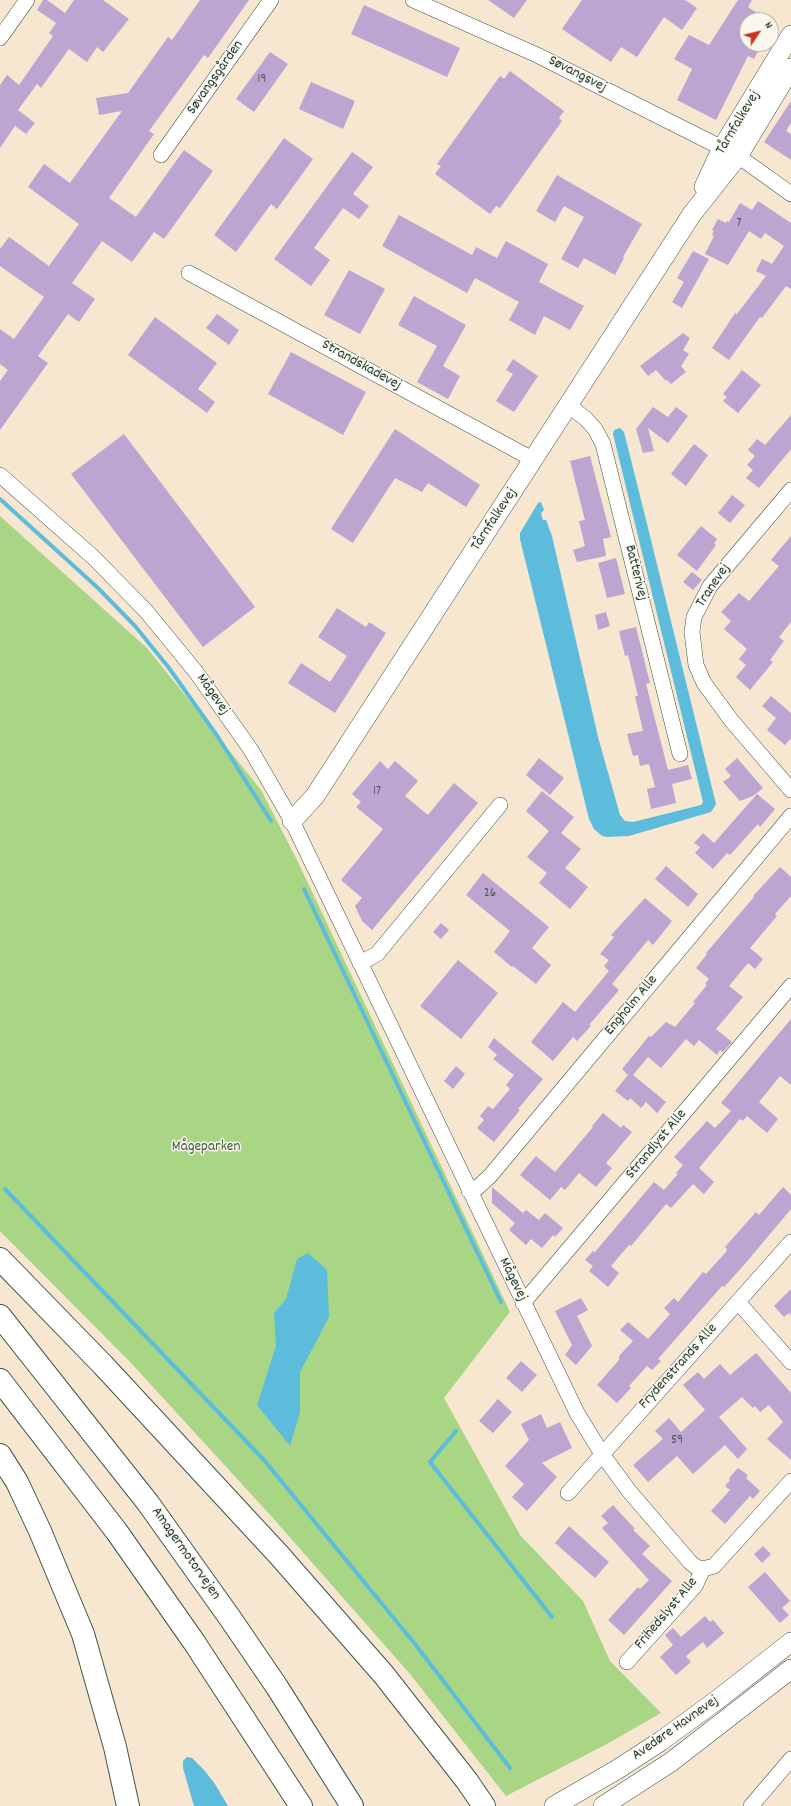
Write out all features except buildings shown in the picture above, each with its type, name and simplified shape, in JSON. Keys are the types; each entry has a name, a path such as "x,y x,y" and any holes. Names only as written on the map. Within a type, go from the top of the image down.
{"highway":[{"path":"0,1259 103,1365 279,1555 384,1676 467,1781 484,1806"},
{"name":"Amagermotorvejen","path":"0,1316 148,1503 269,1675 352,1806"},
{"path":"0,1380 117,1532 194,1642 301,1806"},
{"path":"0,1454 17,1482 40,1531 83,1634 115,1747 128,1806"}],"street":[{"path":"0,38 27,0"},
{"name":"Søvangsgården","path":"161,155 271,0"},
{"name":"Søvangsvej","path":"413,0 537,55 730,152 791,194"},
{"name":"Tårnfalkevej","path":"292,821 315,796 692,214 730,152 791,35"},
{"name":"Tårnfalkevej","path":"730,152 791,68"},
{"name":"Strandskadevej","path":"188,273 534,460"},
{"name":"Batterivej","path":"568,405 586,419 595,429 603,444 680,754"},
{"name":"Mågevej","path":"0,475 93,557 146,611 196,672 251,750 292,821 577,1413 602,1454 629,1490 690,1562 696,1567 703,1569"},
{"name":"Tranevej","path":"791,490 710,586 694,617 692,632 696,666 704,683 731,720 791,790"},
{"path":"360,963 377,954 500,806"},
{"name":"Engholm Alle","path":"470,1191 480,1185 495,1170 791,816"},
{"name":"Strandlyst Alle","path":"523,1303 791,986"},
{"name":"Frydenstrands Alle","path":"568,1493 791,1242"},
{"path":"738,1302 791,1362"},
{"name":"Frihedslyst Alle","path":"627,1662 695,1586 703,1569 714,1566 791,1481"},
{"name":"Avedøre Havnevej","path":"554,1806 618,1769 661,1741 717,1700 791,1642"},
{"name":"Avedøre Havnevej","path":"603,1806 671,1762 791,1669"},
{"path":"751,1806 791,1759"}],"green space":[{"name":"Mågeparken","path":"0,516 147,648 261,790 298,862 510,1312 444,1398 520,1535 583,1601 610,1661 661,1713 605,1745 506,1796 410,1674 272,1517 132,1364 0,1231"}],"water":[{"path":"620,428 624,432 716,804 711,812 629,836 607,837 602,836 594,829 589,819 520,539 520,533 538,503 541,502 544,510 541,513 542,517 543,520 546,520 552,536 598,737 620,815 625,821 633,822 701,805 703,802 613,434 614,430"},
{"path":"308,1253 327,1270 329,1317 300,1372 300,1412 290,1446 257,1405 276,1346 274,1313 286,1299 297,1259"},
{"path":"187,1757 192,1758 204,1770 215,1784 228,1806 194,1806 183,1768 183,1761"}],"waterway":[{"path":"0,499 98,588 135,626 169,668 218,737 271,821"},
{"path":"304,889 501,1302"},
{"path":"5,1189 264,1460 415,1644 510,1768"},
{"path":"456,1431 430,1462 552,1617"}]}
